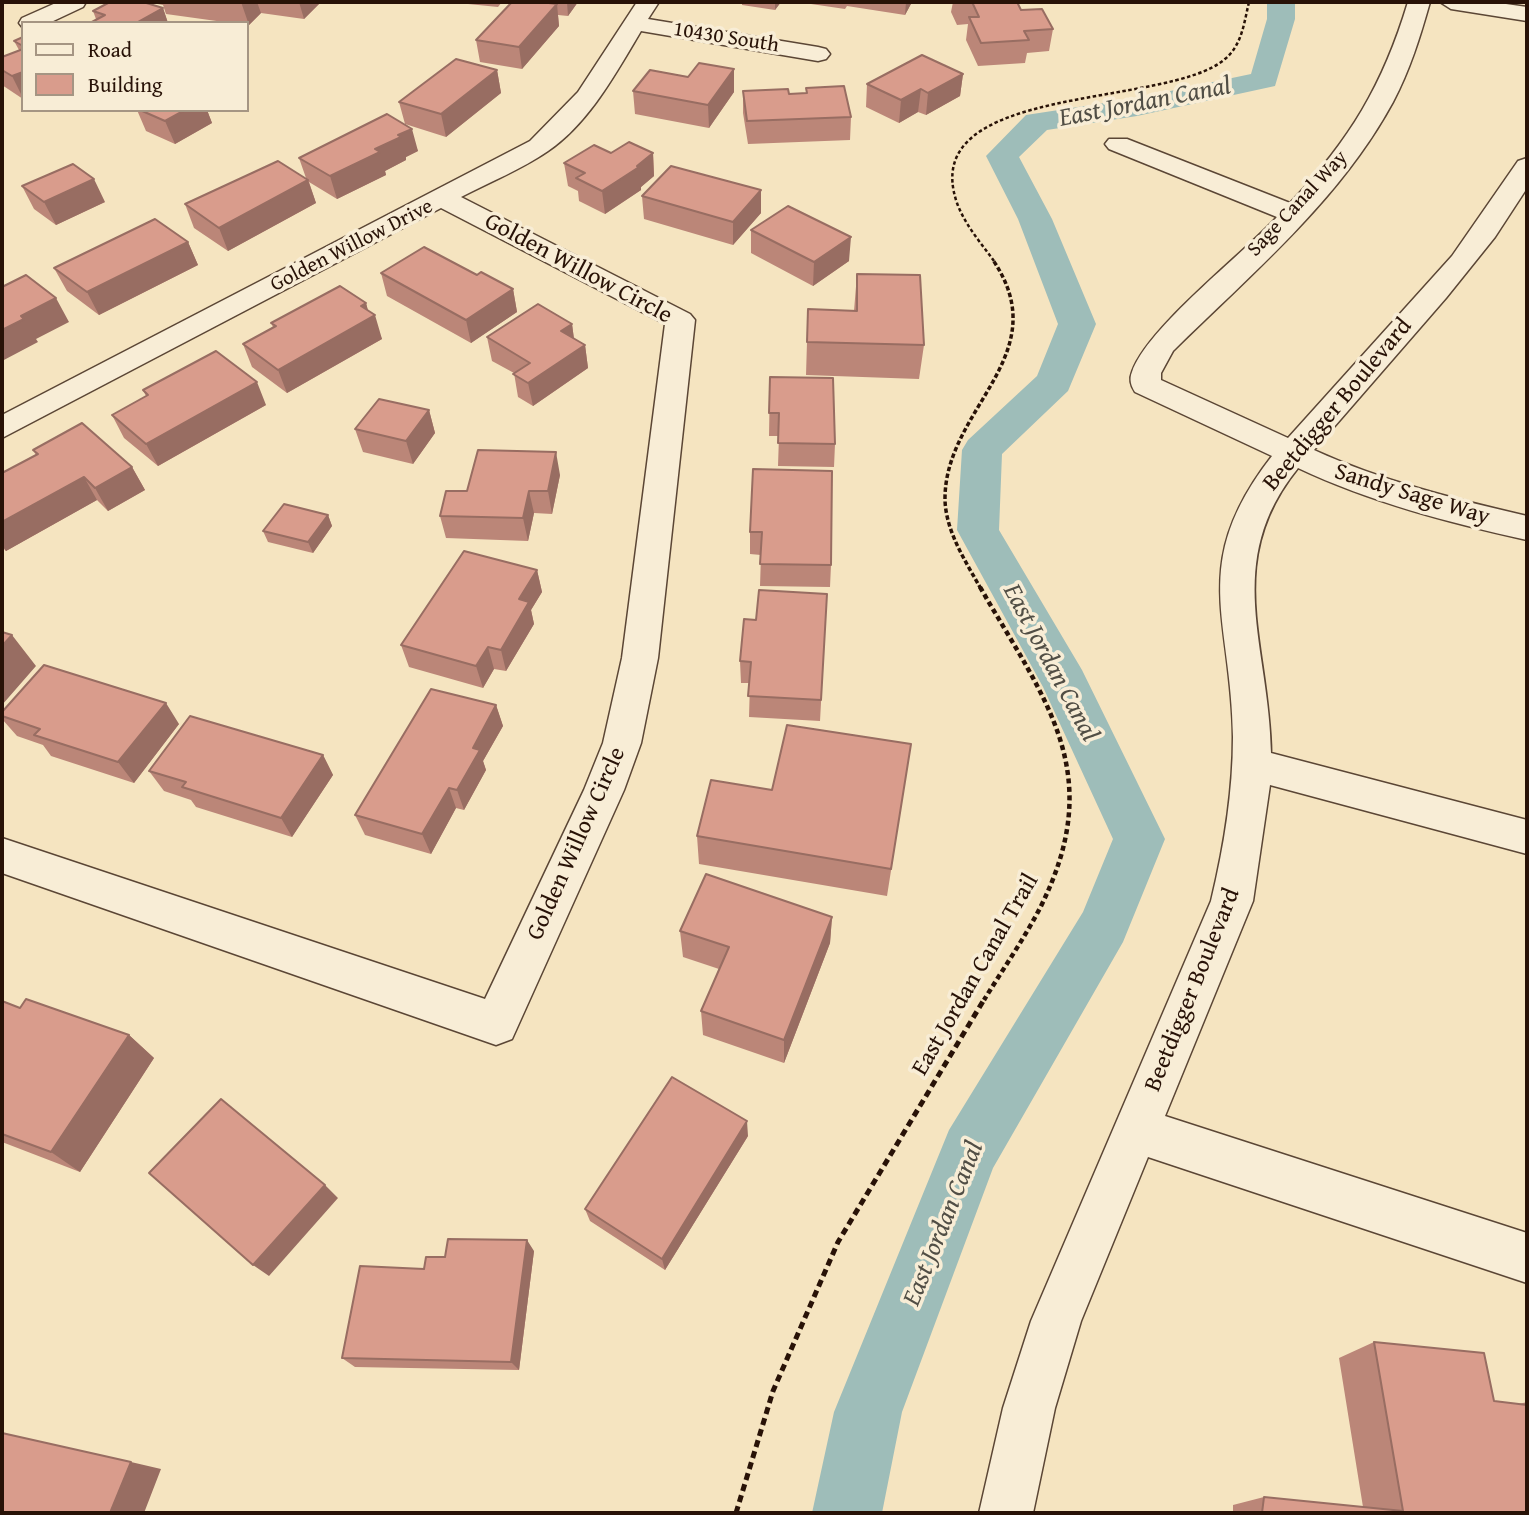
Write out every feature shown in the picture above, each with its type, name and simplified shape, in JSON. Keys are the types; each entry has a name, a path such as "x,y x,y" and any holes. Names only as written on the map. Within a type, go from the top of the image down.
{"street":[{"path":"34,21 75,2"},
{"name":"Sage Canal Way","path":"1146,385 1146,373 1161,346 1293,214 1353,145 1384,97 1407,49 1419,2"},
{"path":"1451,2 1527,14"},
{"name":"10430 South","path":"641,13 818,54"},
{"name":"Golden Willow Drive","path":"2,428 520,158 556,133 581,106 641,13"},
{"path":"1118,144 1293,214"},
{"name":"Beetdigger Boulevard","path":"1006,1513 1029,1408 1056,1321 1232,901 1244,852 1252,764 1251,710 1235,618 1238,556 1258,501 1293,454 1481,237 1527,166"},
{"name":"Golden Willow Circle","path":"2,856 496,1024 604,790 622,743 640,658 680,320 444,199"},
{"name":"Sandy Sage Way","path":"1146,385 1293,454 1385,491 1523,519"},
{"path":"1252,764 1527,837"},
{"path":"1136,1130 1527,1258"}],"path":[{"name":"East Jordan Canal Trail","path":"736,1513 773,1391 805,1312 838,1242 1039,909 1055,873 1066,837 1071,801 1059,737 1035,685 955,543 945,505 948,464 957,443 1006,358 1015,320 1013,302 1005,277 961,209 953,170 967,143 980,131 1011,115 1146,88 1214,67 1233,51 1238,42 1249,2"}],"building":[{"path":"110,2 143,2 163,8 140,21 94,21 105,15 93,11"},
{"path":"512,2 557,4 519,47 476,40"},
{"path":"972,2 1017,2 1021,10 1042,9 1053,29 1024,31 1029,40 981,43 969,17 979,17"},
{"path":"21,50 21,73 12,76 2,70 2,57"},
{"path":"922,55 963,74 928,93 921,89 901,100 867,84"},
{"path":"456,59 497,70 441,114 399,102"},
{"path":"699,63 734,69 708,105 633,91 650,70 688,77"},
{"path":"844,86 851,117 747,121 743,91 788,89 789,94 807,93 806,88"},
{"path":"145,112 181,112 165,121"},
{"path":"387,114 412,129 375,149 380,152 330,176 299,158"},
{"path":"629,142 653,153 637,166 639,167 602,191 576,178 585,173 564,163 594,145 611,153"},
{"path":"278,161 308,180 219,228 185,204"},
{"path":"73,164 94,179 44,202 22,186"},
{"path":"671,166 761,190 733,222 642,196"},
{"path":"788,206 851,237 814,262 751,230"},
{"path":"155,219 188,242 87,292 54,268"},
{"path":"424,247 477,275 481,272 513,289 466,320 381,273"},
{"path":"857,274 920,275 924,345 807,342 808,309 857,311"},
{"path":"26,275 56,298 21,316 24,319 2,330 2,287"},
{"path":"340,286 366,303 361,306 375,315 278,370 243,344 276,326 271,323"},
{"path":"538,304 572,324 561,331 585,345 528,383 513,374 530,363 487,337"},
{"path":"216,351 257,382 146,444 112,415 148,395 143,390"},
{"path":"770,377 833,378 835,444 778,443 779,413 769,413"},
{"path":"379,399 429,410 406,441 355,429"},
{"path":"82,423 132,467 95,488 84,477 2,522 2,473 38,454 33,450"},
{"path":"478,450 556,452 548,491 529,491 523,518 440,516 446,491 467,491"},
{"path":"753,469 832,471 831,565 760,564 762,532 750,532"},
{"path":"284,504 328,515 308,542 263,531"},
{"path":"464,551 537,570 519,599 529,602 501,650 488,647 476,666 401,645"},
{"path":"759,590 827,594 821,700 748,696 751,662 740,661 744,619 756,620"},
{"path":"2,632 12,635 2,646"},
{"path":"44,665 166,703 118,762 34,735 40,729 2,716 2,712"},
{"path":"431,689 496,705 473,748 480,750 457,790 449,788 422,834 355,815"},
{"path":"190,716 323,755 281,818 182,787 186,782 149,771"},
{"path":"787,725 911,744 891,869 697,836 711,780 772,790"},
{"path":"706,874 832,917 784,1040 701,1011 729,947 680,931"},
{"path":"26,999 129,1035 51,1152 2,1134 2,1001 20,1008"},
{"path":"672,1077 747,1121 662,1259 585,1209"},
{"path":"221,1099 325,1185 253,1265 149,1173"},
{"path":"448,1239 527,1240 511,1362 342,1358 360,1266 424,1269 426,1257 445,1257"},
{"path":"1374,1342 1484,1353 1494,1401 1527,1405 1527,1513 1262,1513 1264,1497 1403,1511"},
{"path":"2,1433 131,1462 110,1513 2,1513"}],"waterway":[{"name":"East Jordan Canal","path":"847,1513 868,1412 970,1151 1104,925 1139,839 1065,683 978,530 982,450 1054,382 1077,324 1035,219 1002,156 1037,122 1137,107 1264,80 1281,19 1281,2"}]}
